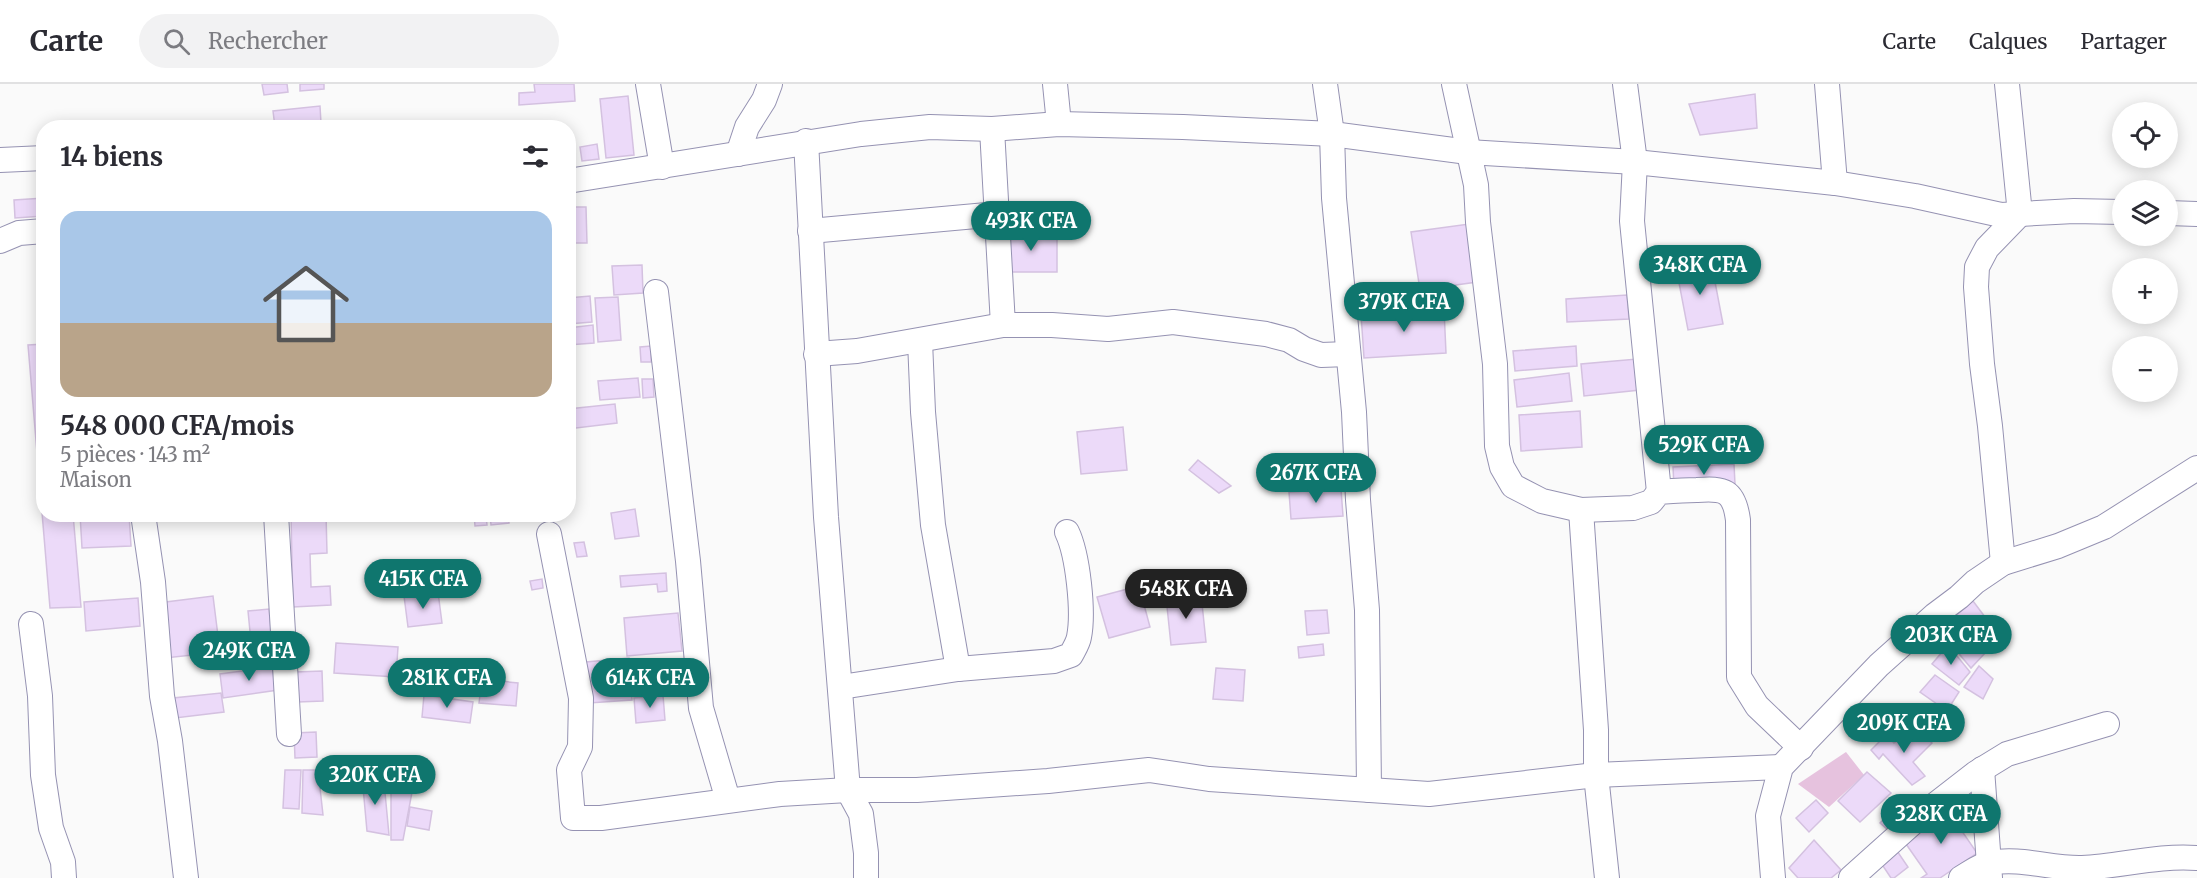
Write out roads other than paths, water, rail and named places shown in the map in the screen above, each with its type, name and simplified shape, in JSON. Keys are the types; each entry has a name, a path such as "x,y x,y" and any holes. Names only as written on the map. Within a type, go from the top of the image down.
{"street":[{"path":"648,84 662,167"},
{"path":"738,154 747,127 764,100 770,84"},
{"path":"1055,84 1059,124"},
{"path":"1325,84 1332,134 1334,198 1354,412 1367,610 1369,790"},
{"path":"1454,84 1476,185 1478,222 1495,364 1497,446 1502,467 1513,486 1542,501 1581,510 1633,508 1651,502 1659,492 1632,221 1635,162 1625,84"},
{"path":"1827,84 1835,183"},
{"path":"2003,563 1976,287 1977,267 1987,248 2020,214 2007,84"},
{"path":"576,181 806,141 930,127 992,129 1059,124 1332,134 1468,152 1635,162 1835,183 1915,196 2001,214 2112,212"},
{"path":"992,129 1003,325"},
{"path":"806,141 826,517 848,790 861,814 866,853 866,878"},
{"path":"0,160 36,158"},
{"path":"2178,213 2197,214"},
{"path":"810,231 998,214"},
{"path":"0,241 19,233 36,232"},
{"path":"656,292 688,561 701,708 728,800"},
{"path":"816,354 857,351 1003,325 1052,325 1108,329 1173,322 1266,334 1289,340 1321,355 1348,354"},
{"path":"920,341 923,412 933,525 958,669"},
{"path":"1773,878 1768,816 1781,767 1879,665 1912,634 1975,582 2003,563 2058,546 2104,527 2197,468"},
{"path":"1659,492 1719,488 1730,495 1736,505 1739,677 1757,706 1801,748"},
{"path":"1581,510 1596,730 1596,776 1607,878"},
{"path":"144,522 153,582 162,696 170,741 186,878"},
{"path":"276,522 289,734"},
{"path":"841,687 958,669 1054,661 1071,655 1079,639 1081,610 1073,545 1067,532"},
{"path":"549,534 581,698 580,747 569,770 573,818 600,818 728,800 848,790 917,790 1036,782 1149,770 1209,779 1429,794 1596,776 1781,767"},
{"path":"31,624 40,696 43,776 51,828 63,862 63,878"},
{"path":"1851,878 1918,818 1982,769 2007,754 2107,724"},
{"path":"1982,769 1990,871"},
{"path":"1961,878 2020,862 2082,868 2154,858 2197,858"}]}
